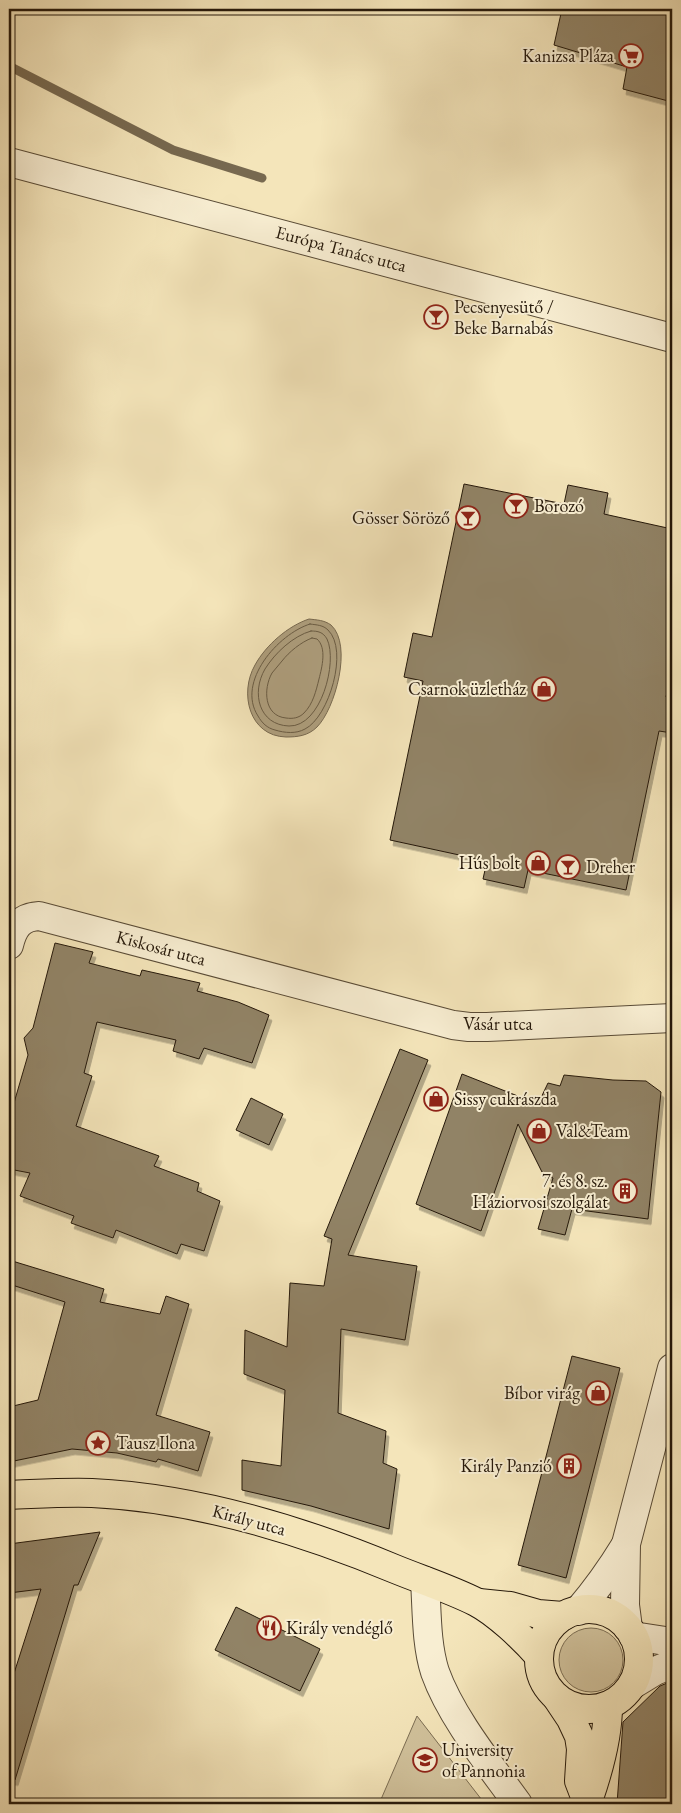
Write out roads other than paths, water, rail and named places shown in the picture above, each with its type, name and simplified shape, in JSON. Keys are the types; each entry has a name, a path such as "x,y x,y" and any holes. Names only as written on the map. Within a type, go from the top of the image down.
{"main road":[{"name":"Király utca","path":"9,1495 60,1493 144,1498 228,1513 313,1538 477,1603 525,1640 539,1656"},
{"name":"Király utca","path":"477,1603 510,1606 538,1614 570,1614"},
{"path":"557,1698 573,1707 600,1709 622,1697 632,1685 636,1678 639,1661 637,1643 631,1632 616,1617 602,1611 586,1609 570,1614 556,1621 546,1633 540,1648 539,1664 546,1687 557,1698 571,1719 579,1736 579,1781 587,1803"},
{"path":"587,1803 596,1776 608,1722 608,1706"}],"street":[{"name":"Európa Tanács utca","path":"9,162 672,338"},
{"name":"Kiskosár utca","path":"9,946 15,926 26,918 39,916 328,992"},
{"name":"Vásár utca","path":"328,992 469,1027 672,1018"},
{"path":"672,1368 626,1544 625,1605 631,1632 672,1642"},
{"path":"570,1614 594,1593 611,1570 626,1544"},
{"path":"425,1581 430,1649 435,1671 444,1692 473,1742 518,1804"},
{"path":"632,1685 655,1671 672,1664"}],"water":[{"path":"309,619 328,623 337,634 341,647 341,661 335,692 324,718 314,730 294,737 273,735 263,729 251,711 248,700 250,676 265,650 278,637 293,626"}],"waterway":[{"path":"9,66 173,150 262,178"}],"place":[{"name":"Kanizsa Pláza","path":"631,56"},
{"name":"Pecsenyesütő / Beke Barnabás","path":"436,317"},
{"name":"Borozó","path":"516,506"},
{"name":"Gösser Söröző","path":"468,518"},
{"name":"Csarnok üzletház","path":"544,689"},
{"name":"Hús bolt","path":"538,863"},
{"name":"Dreher","path":"568,867"},
{"name":"Sissy cukrászda","path":"436,1099"},
{"name":"Val&Team","path":"539,1131"},
{"name":"7. és 8. sz. Háziorvosi szolgálat","path":"625,1191"},
{"name":"Bíbor virág","path":"598,1393"},
{"name":"Tausz Ilona","path":"98,1443"},
{"name":"Király Panzió","path":"569,1466"},
{"name":"Király vendéglő","path":"269,1628"},
{"name":"University of Pannonia","path":"425,1760"}]}
